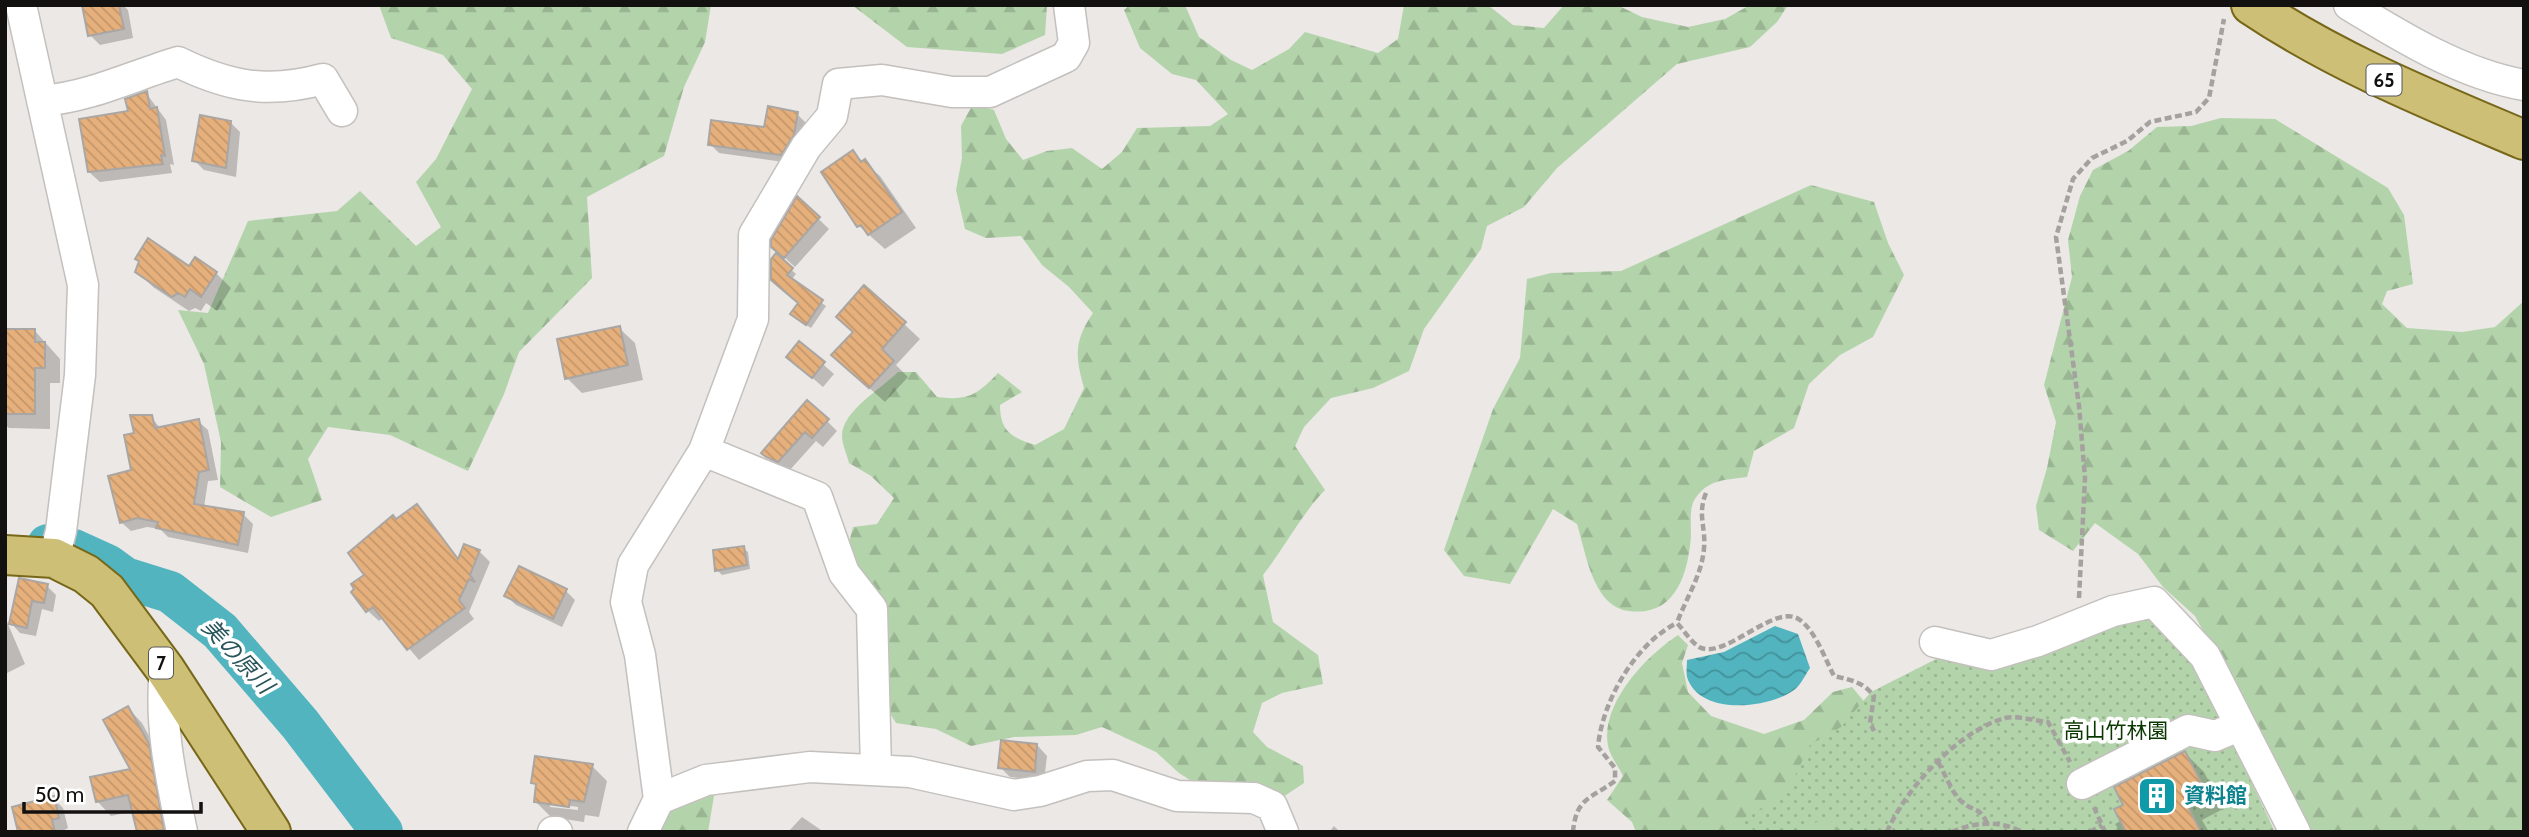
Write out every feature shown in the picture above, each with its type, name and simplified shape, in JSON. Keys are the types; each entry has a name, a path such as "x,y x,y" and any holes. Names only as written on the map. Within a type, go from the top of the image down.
{"main road":[{"name":"65","path":"2238,10 2287,29 2393,85 2524,140"},
{"name":"7","path":"5,555 57,544 107,591 165,669 268,831"}],"street":[{"path":"21,5 82,285 80,375 57,544"},
{"path":"643,832 659,799 640,655 626,602 633,565 704,451 753,319 754,235 806,147 832,116 838,84 882,80 952,92 990,92 1066,57 1074,43 1069,5"},
{"path":"2349,5 2438,54 2495,80 2524,85"},
{"path":"42,101 70,99 178,62 209,77 258,87 290,88 323,79 342,111"},
{"path":"704,451 817,497 844,573 872,609 876,770"},
{"path":"1935,642 1991,654 2038,641 2113,611 2154,602 2205,656 2295,832"},
{"path":"165,669 162,701 167,754 182,832"},
{"path":"2082,784 2188,730 2215,736 2239,726"},
{"path":"659,799 706,780 810,767 910,772 1014,795 1040,791 1087,776 1113,775 1177,796 1254,798 1272,806 1283,832"}],"path":[{"path":"2078,606 2085,478 2079,407 2056,237 2073,179 2092,158 2127,141 2150,122 2196,112 2209,97 2238,10"},
{"path":"1573,832 1574,814 1582,801 1615,781 1615,768 1598,747 1600,730 1614,697 1649,642 1677,622 1699,573 1704,547 1700,508 1706,493"},
{"path":"1677,622 1699,647 1713,649 1783,616 1798,618 1808,628 1834,676 1858,682 1874,696 1870,723 1874,731"},
{"path":"1887,832 1917,782 1978,730 2007,717 2048,722 2105,832"},
{"path":"1938,762 1958,797 1963,803 1978,808 1987,823"},
{"path":"1952,832 1968,825 1987,823 2022,832"},
{"path":"2090,832 2102,825"}],"green space":[{"path":"379,5 711,5 705,42 684,87 664,156 587,197 592,278 519,352 504,394 468,471 390,435 328,427 308,459 322,500 271,517 220,487 221,442 204,364 178,310 208,313 248,221 337,211 360,191 416,246 441,227 416,182 436,159 472,89 443,55 391,38"},
{"path":"852,5 1047,5 1045,35 1002,54 907,47"},
{"path":"1130,5 1185,5 1199,37 1231,60 1252,70 1289,49 1305,32 1378,53 1398,39 1404,5 1488,5 1513,25 1544,28 1564,5 1617,5 1642,17 1688,27 1725,19 1750,5 1788,5 1777,22 1750,47 1677,64 1557,168 1524,207 1487,226 1481,249 1424,329 1409,371 1373,388 1331,398 1304,427 1295,446 1325,490 1263,575 1273,622 1318,655 1323,684 1282,693 1262,703 1253,732 1267,747 1303,766 1304,783 1283,797 1201,787 1179,773 1156,752 1102,727 1076,735 1014,737 971,746 936,729 896,723 881,699 848,546 853,527 877,524 894,498 871,476 849,463 842,439 844,427 855,409 898,372 916,372 937,397 948,398 971,395 998,373 1022,392 1000,405 1002,421 1009,432 1035,445 1064,429 1084,388 1078,349 1082,332 1093,313 1069,287 1042,265 1021,236 986,238 965,229 956,190 962,158 961,126 973,104 994,110 1006,139 1023,160 1047,151 1072,148 1102,169 1122,152 1137,128 1210,126 1228,114 1196,80 1172,74 1140,48 1124,10"},
{"path":"2221,118 2275,119 2388,188 2404,215 2413,284 2387,291 2382,304 2407,328 2462,332 2495,327 2524,301 2524,832 2311,832 2195,616 2163,587 2138,554 2095,523 2073,551 2039,530 2036,506 2056,422 2044,385 2072,277 2068,240 2080,196 2093,170 2128,151 2157,127 2191,126"},
{"path":"1811,185 1874,202 1888,243 1904,275 1873,337 1840,355 1809,384 1794,428 1754,451 1747,477 1711,484 1700,492 1691,511 1687,565 1676,590 1668,600 1645,611 1629,611 1607,600 1593,577 1577,524 1553,509 1510,584 1464,576 1444,550 1493,409 1520,358 1527,279 1551,273 1621,271"},
{"name":"高山竹林園","path":"2150,612 2187,646 2275,832 1842,832 1826,816 1802,832 1759,832 1735,823 1786,794 1810,745 1841,727 1871,692 1938,658 2006,663"},
{"path":"1678,635 1688,645 1682,663 1688,692 1711,716 1764,734 1804,720 1833,692 1852,687 1867,705 1865,832 1636,832 1632,822 1607,800 1623,776 1609,750 1607,730 1618,698 1628,683 1652,655"},
{"path":"715,790 708,832 652,832 668,807"}],"water":[{"path":"1775,626 1798,634 1810,668 1794,690 1768,701 1735,705 1705,698 1694,690 1687,677 1687,660 1724,652"}],"building":[{"path":"82,5 119,5 124,29 88,36"},
{"path":"147,91 150,109 157,107 165,156 161,155 163,164 88,172 79,119 128,111 125,99"},
{"path":"768,106 798,112 794,135 781,155 708,145 711,120 764,127"},
{"path":"200,115 231,121 226,168 192,161"},
{"path":"853,150 861,162 865,159 902,212 868,235 861,225 857,227 821,172"},
{"path":"797,196 820,217 784,258 771,247 771,240"},
{"path":"148,238 189,266 195,257 217,272 201,297 190,289 185,297 178,293 172,297 135,272 139,261 135,259"},
{"path":"776,253 793,268 787,275 823,300 806,325 790,314 798,303 771,280 771,259"},
{"path":"864,285 906,322 882,349 894,361 869,388 831,355 853,332 836,317"},
{"path":"620,326 628,365 565,379 557,339"},
{"path":"5,329 35,329 35,342 45,342 45,368 35,368 35,414 5,414"},
{"path":"799,341 825,362 812,378 786,357"},
{"path":"807,400 829,419 812,438 805,432 778,462 766,457 761,453"},
{"path":"130,415 152,415 155,428 199,419 209,470 199,472 194,504 244,512 238,545 156,528 158,522 137,518 120,523 108,476 131,470 124,435 134,433"},
{"path":"417,504 458,559 464,544 480,550 470,575 475,582 469,579 459,600 465,608 407,650 373,607 366,612 351,592 354,589 351,584 364,575 348,553 393,515 396,519"},
{"path":"744,546 747,565 715,571 713,550"},
{"path":"519,566 567,589 553,619 504,596"},
{"path":"19,578 48,584 44,603 32,601 27,628 9,624"},
{"path":"128,706 149,744 164,830 137,832 128,795 96,802 90,777 130,769 103,720"},
{"path":"1001,740 1037,744 1035,772 998,768"},
{"name":"資料館","path":"2185,751 2205,790 2185,801 2201,832 2126,832 2114,809 2123,805 2114,787"},
{"path":"535,756 593,764 584,802 570,800 569,807 534,802 536,784 531,783"},
{"path":"54,796 59,818 52,820 55,832 18,832 12,807"}],"waterway":[{"name":"美の原川","path":"48,545 74,550 107,565 125,578 170,592 220,631 300,724 382,832"}],"place":[{"name":"資料館","path":"2157,796"}]}
